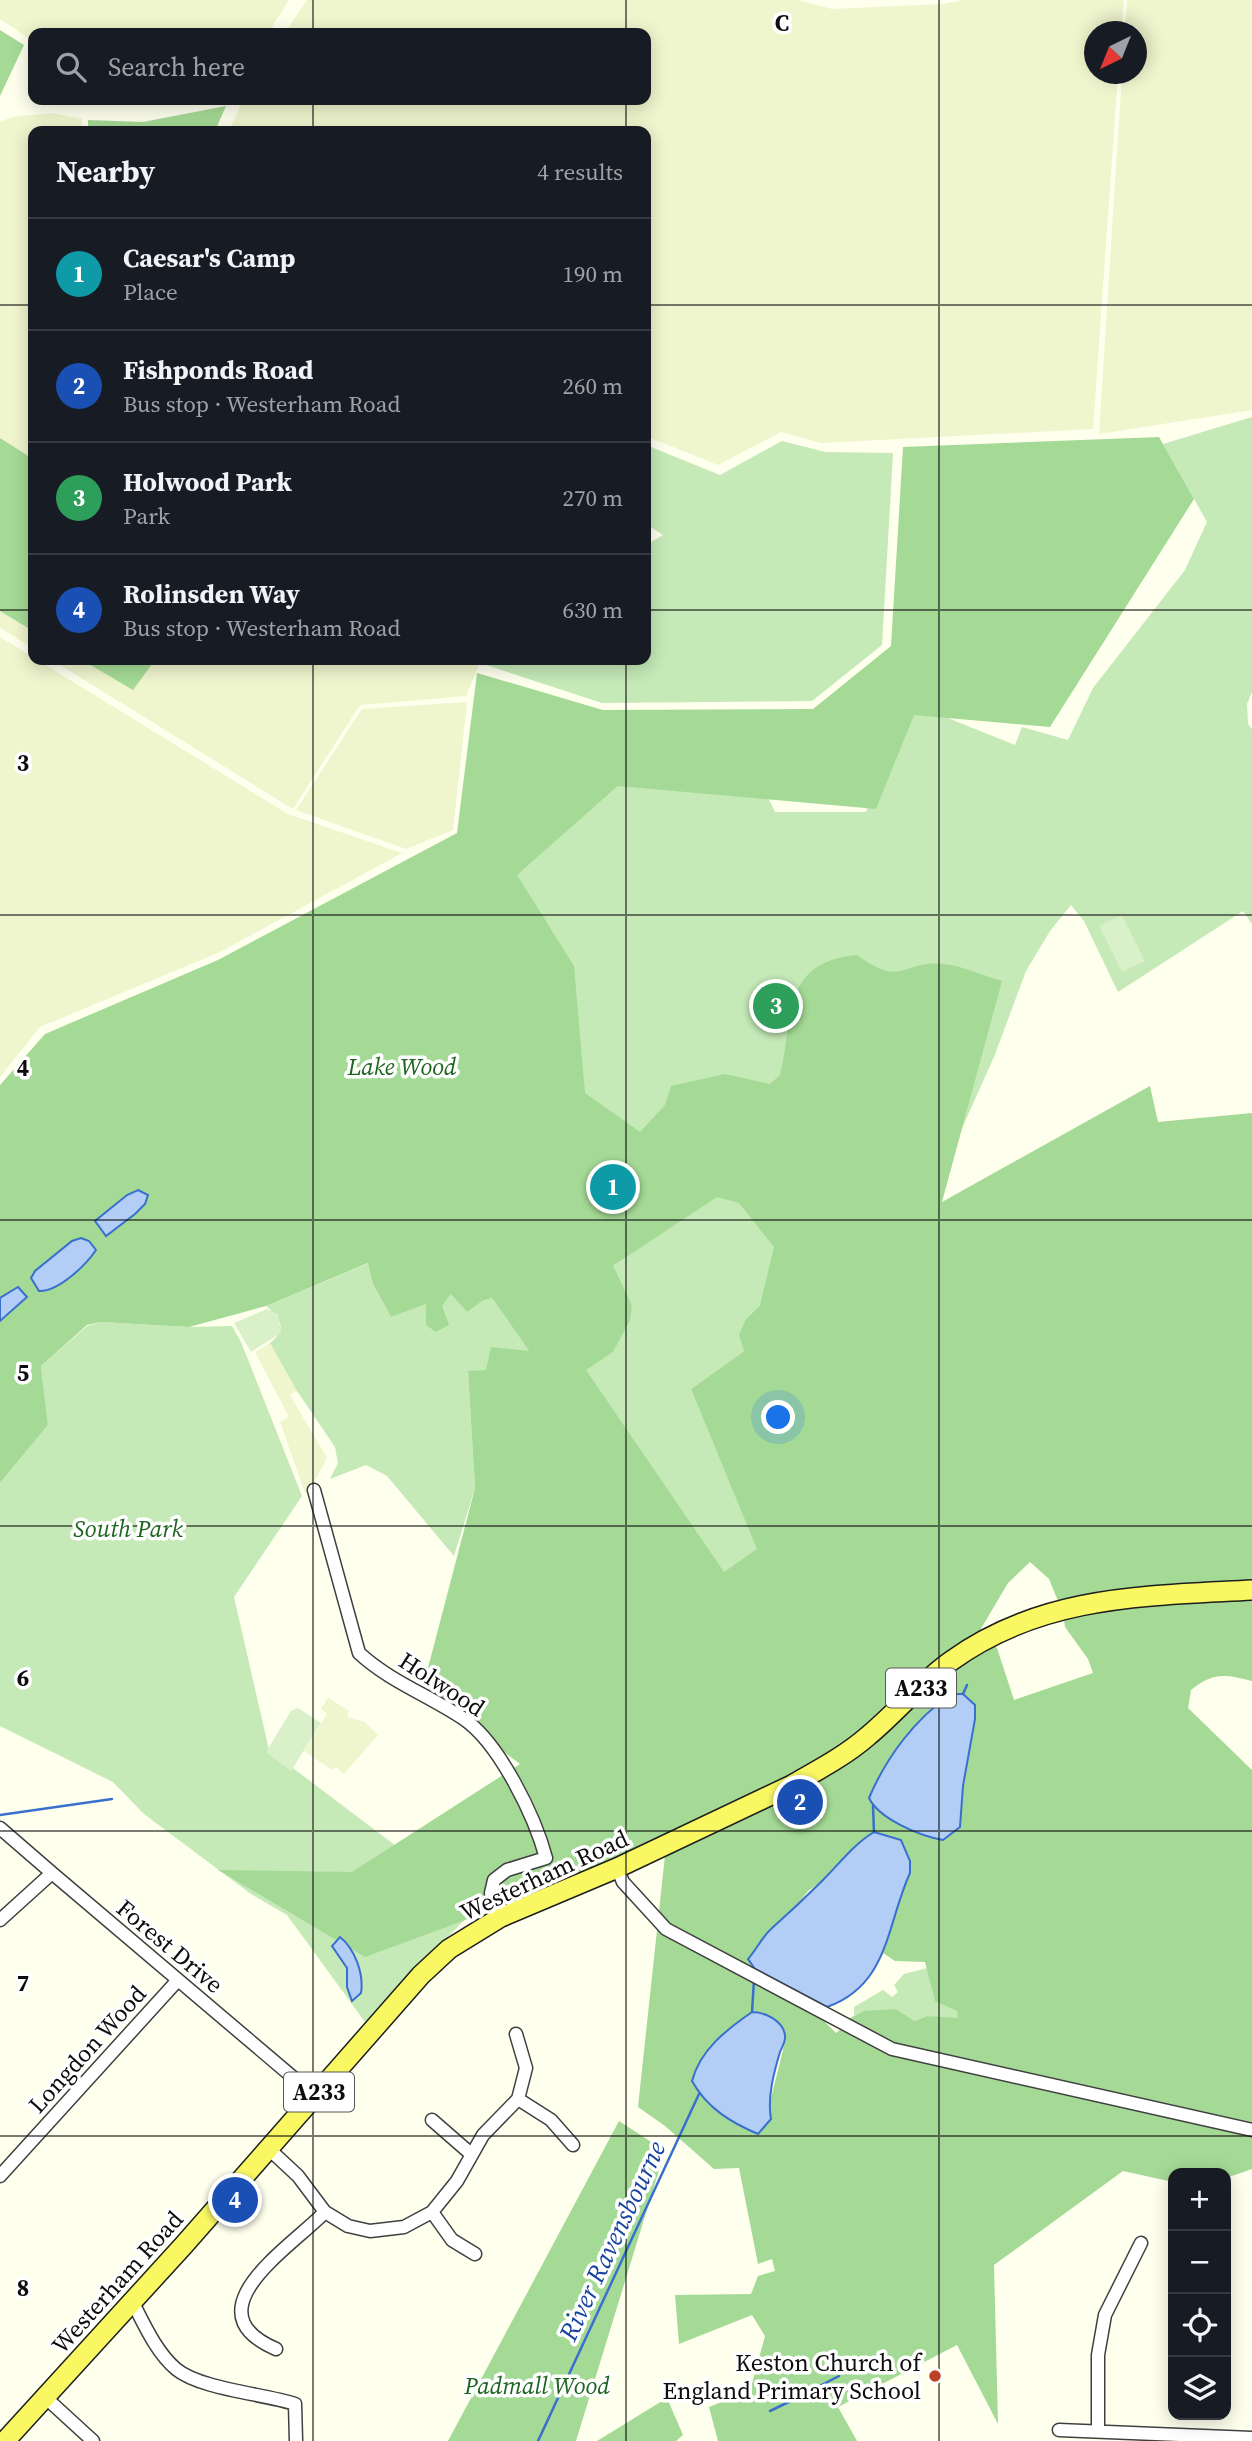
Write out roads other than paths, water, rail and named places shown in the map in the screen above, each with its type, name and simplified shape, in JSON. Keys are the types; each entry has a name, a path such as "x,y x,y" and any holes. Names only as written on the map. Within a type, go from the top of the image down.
{"main road":[{"name":"Westerham Road","path":"5,2441 270,2149 421,1975 449,1949 501,1917 617,1868 792,1785 842,1757 948,1662 1007,1628 1068,1606 1130,1597 1252,1590"}],"street":[{"name":"Holwood","path":"314,1490 359,1653 375,1668 467,1721 489,1743 541,1840 546,1858 507,1870 494,1880 491,1893 501,1917"},
{"name":"Forest Drive","path":"0,1828 315,2096"},
{"path":"617,1868 623,1881 666,1929 892,2049 1252,2130"},
{"path":"0,1920 52,1873"},
{"name":"Longdon Wood","path":"0,2176 178,1980"},
{"path":"270,2149 298,2176 325,2212 348,2226 370,2231 404,2227 432,2212 457,2181 483,2136 518,2099 526,2068 516,2034"},
{"path":"518,2099 551,2120 573,2145"},
{"path":"432,2119 471,2154"},
{"path":"276,2349 260,2342 245,2326 242,2318 243,2298 260,2270 325,2212"},
{"path":"432,2212 452,2240 475,2254"},
{"path":"1098,2431 1098,2355 1105,2315 1141,2243"},
{"path":"132,2301 152,2340 177,2370 231,2390 295,2404 296,2441"},
{"path":"45,2397 93,2441"},
{"path":"1059,2430 1252,2438"}],"water":[{"path":"138,1190 148,1195 145,1204 106,1236 95,1221 127,1195"},
{"path":"81,1238 89,1241 96,1250 79,1270 63,1282 39,1291 31,1278 35,1271 72,1241"},
{"path":"18,1287 27,1297 0,1321 0,1298"},
{"path":"952,1694 963,1694 975,1705 975,1719 963,1786 960,1827 943,1840 901,1825 882,1813 869,1798 884,1768 903,1740 926,1715"},
{"path":"874,1832 901,1840 910,1861 910,1873 883,1952 863,1984 847,1997 827,2007 755,1969 748,1959 768,1932"},
{"path":"340,1937 350,1948 360,1970 361,1993 352,2001 347,1987 347,1968 332,1946"},
{"path":"752,2012 778,2022 785,2038 772,2085 771,2119 758,2134 720,2113 692,2081 708,2050"}],"waterway":[{"path":"963,1694 967,1685"},
{"path":"0,1815 112,1799"},
{"path":"873,1806 874,1832"},
{"path":"752,2012 754,1980"},
{"name":"River Ravensbourne","path":"538,2441 699,2094"},
{"path":"804,2394 839,2376"},
{"path":"770,2411 797,2398"}],"place":[{"name":"Holwood Park","path":"776,1006"},
{"name":"Caesar's Camp","path":"613,1187"},
{"name":"Fishponds Road","path":"800,1802"},
{"name":"Rolinsden Way","path":"235,2200"},
{"name":"Keston Church of England Primary School","path":"935,2376"}],"park label":[{"name":"Lake Wood","path":"402,1066"},
{"name":"South Park","path":"128,1528"},
{"name":"Padmall Wood","path":"537,2385"}]}
